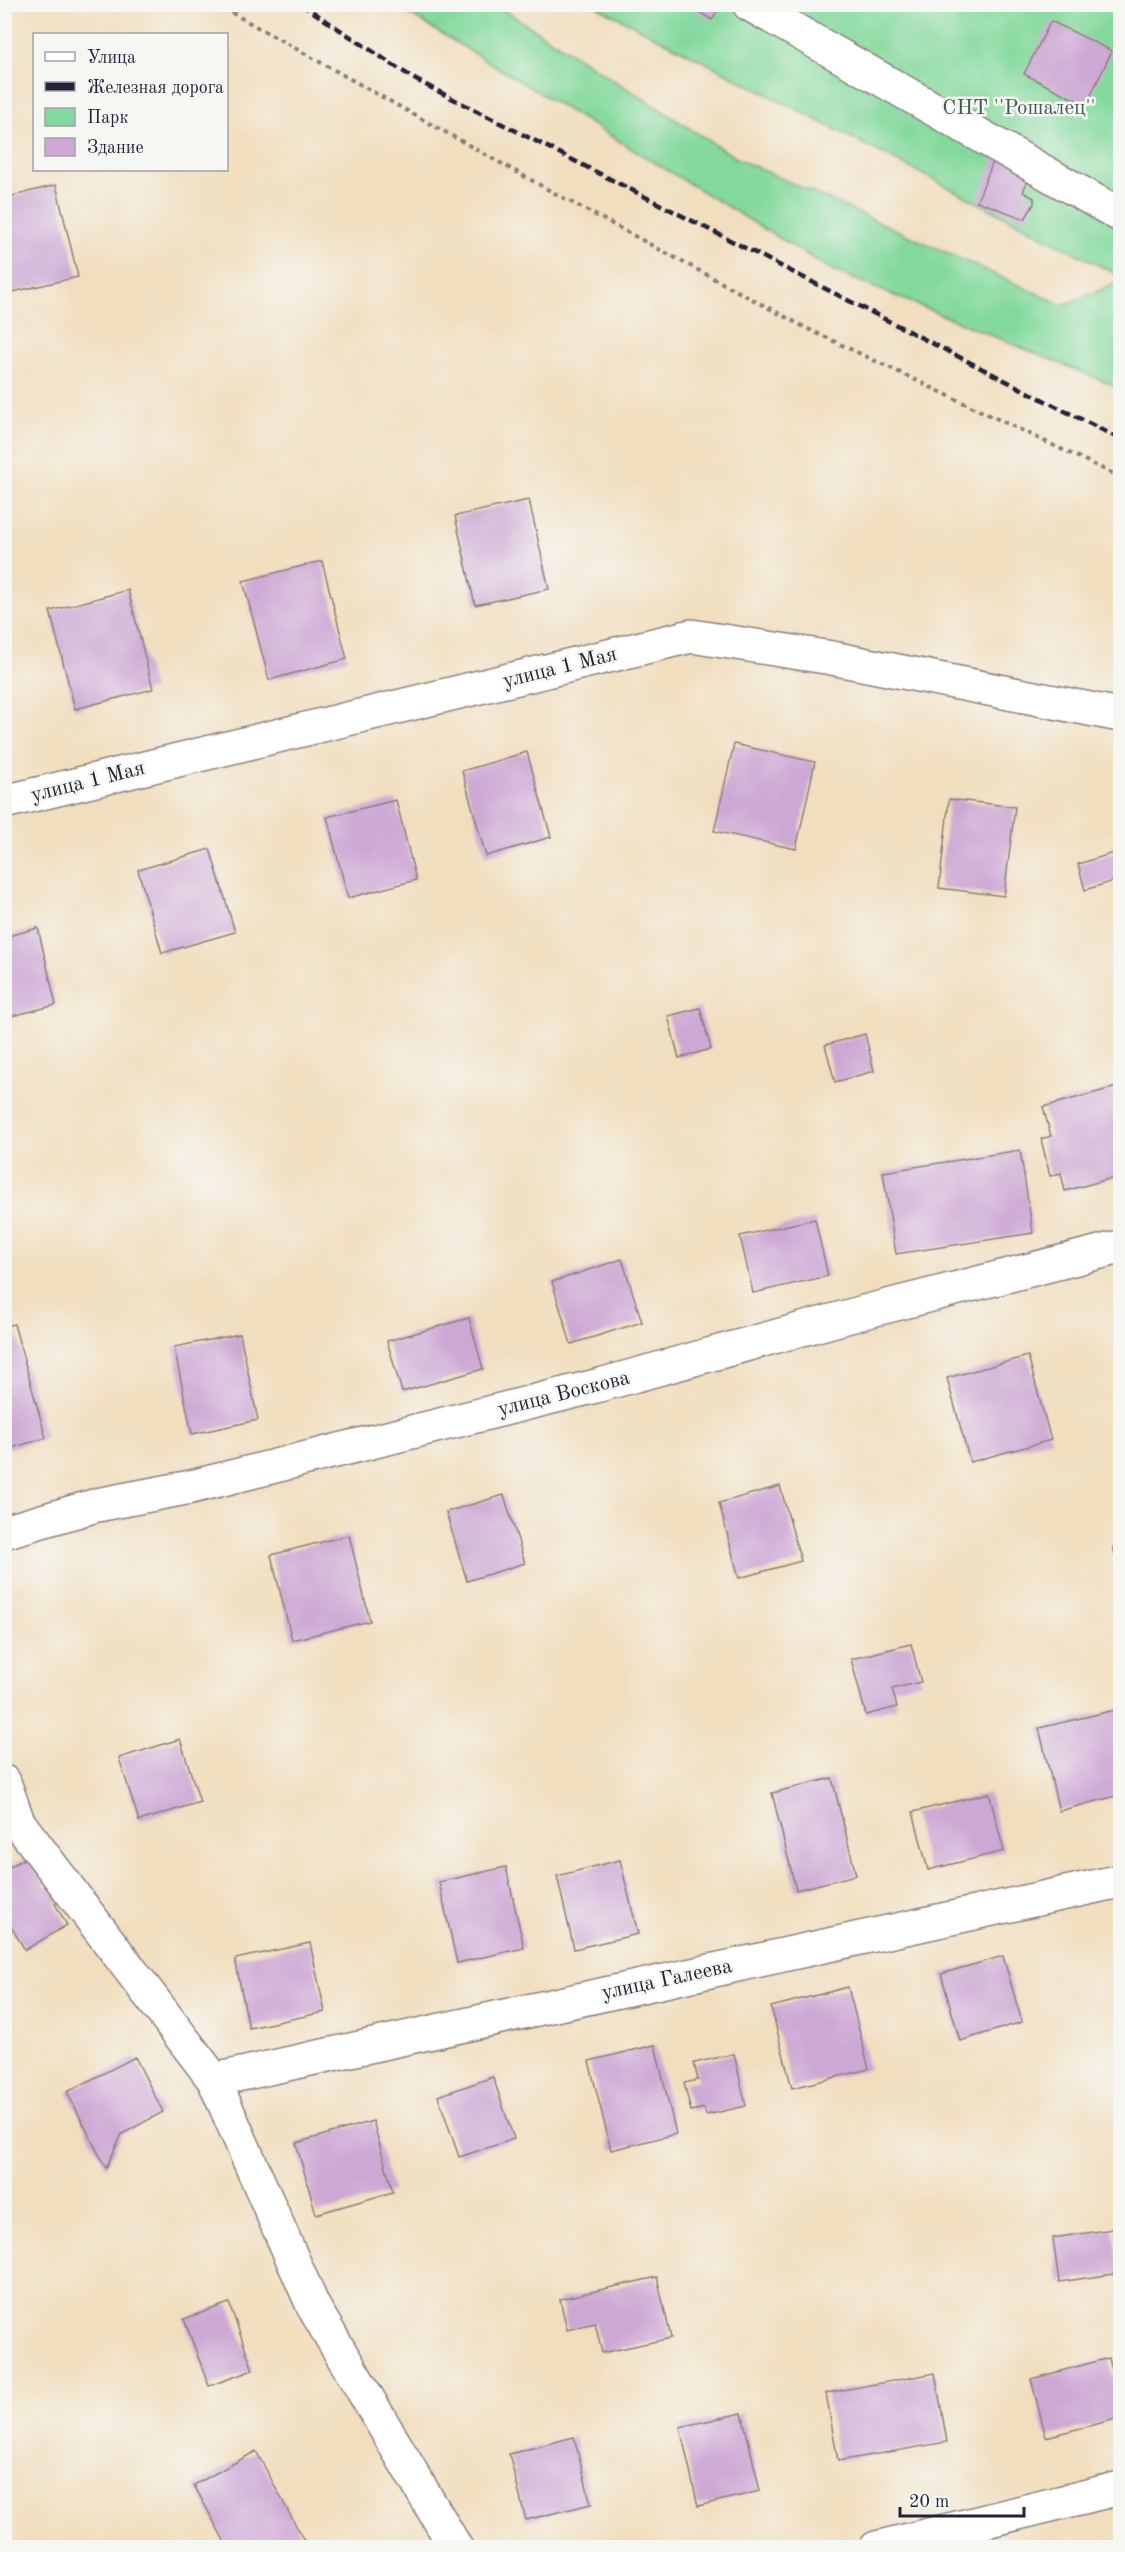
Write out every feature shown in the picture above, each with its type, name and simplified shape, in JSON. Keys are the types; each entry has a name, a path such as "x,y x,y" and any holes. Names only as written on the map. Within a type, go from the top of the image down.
{"street":[{"path":"749,4 1120,214"},
{"name":"улица 1 Мая","path":"4,802 692,636 832,658 1120,715"},
{"name":"улица Воскова","path":"4,1532 97,1505 191,1487 600,1385 864,1312 1120,1247"},
{"path":"4,1782 18,1822 214,2080 313,2306 456,2547"},
{"name":"улица Галеева","path":"214,2080 1120,1881"},
{"path":"876,2547 1120,2488"}],"path":[{"path":"216,4 556,194 806,328 1120,477"}],"green space":[{"path":"394,5 496,5 736,158 1063,305 1120,282 1120,388 832,270"},
{"name":"СНТ ''Рошалец''","path":"594,5 1120,5 1120,276"}],"building":[{"path":"686,4 721,4 712,20"},
{"path":"1051,21 1112,51 1086,105 1024,74"},
{"path":"995,157 1031,172 1023,192 1034,198 1034,204 1025,219 977,201"},
{"path":"56,185 78,277 4,294 4,198"},
{"path":"529,500 549,589 475,605 455,516"},
{"path":"322,561 347,659 269,680 243,581"},
{"path":"128,590 153,689 75,709 50,611"},
{"path":"734,744 815,762 796,849 714,831"},
{"path":"527,752 551,837 486,856 462,771"},
{"path":"949,799 1015,807 1004,896 939,888"},
{"path":"396,800 416,880 348,898 327,817"},
{"path":"210,849 235,932 162,953 138,870"},
{"path":"1120,851 1120,879 1085,890 1078,864"},
{"path":"38,928 56,1005 4,1018 4,937"},
{"path":"700,1008 711,1049 679,1058 668,1016"},
{"path":"865,1034 874,1071 835,1082 825,1045"},
{"path":"1120,1086 1120,1176 1065,1191 1061,1173 1050,1176 1041,1139 1051,1136 1043,1107"},
{"path":"1020,1150 1033,1233 896,1254 883,1172"},
{"path":"815,1219 828,1276 753,1293 740,1236"},
{"path":"622,1259 642,1322 571,1344 552,1282"},
{"path":"469,1318 483,1369 402,1392 387,1341"},
{"path":"14,1324 46,1438 4,1450 4,1326"},
{"path":"240,1334 258,1420 192,1434 174,1347"},
{"path":"1028,1356 1051,1440 970,1462 947,1378"},
{"path":"780,1486 801,1561 739,1578 719,1503"},
{"path":"504,1495 525,1563 467,1581 446,1512"},
{"path":"1120,1530 1120,1573 1113,1547 1118,1545 1115,1531"},
{"path":"349,1535 370,1621 292,1640 271,1555"},
{"path":"911,1644 921,1682 892,1689 897,1707 866,1715 851,1659"},
{"path":"1119,1709 1120,1795 1059,1811 1039,1728"},
{"path":"180,1739 200,1802 139,1821 119,1758"},
{"path":"832,1778 856,1875 796,1890 772,1793"},
{"path":"989,1793 1004,1851 928,1870 913,1812"},
{"path":"29,1856 46,1887 56,1882 65,1898 55,1904 67,1925 25,1950 4,1915 4,1870"},
{"path":"620,1860 638,1934 574,1949 557,1876"},
{"path":"506,1867 524,1948 457,1963 439,1882"},
{"path":"310,1943 325,2012 249,2028 235,1959"},
{"path":"1003,1956 1022,2022 960,2041 941,1974"},
{"path":"848,1987 869,2069 792,2088 771,2007"},
{"path":"655,2045 676,2134 611,2150 589,2061"},
{"path":"734,2054 746,2106 706,2115 704,2108 691,2111 684,2083 698,2080 694,2063"},
{"path":"135,2057 163,2112 122,2134 106,2168 67,2092"},
{"path":"493,2077 514,2139 459,2157 438,2096"},
{"path":"373,2121 393,2192 316,2214 296,2143"},
{"path":"1113,2229 1120,2273 1059,2282 1053,2238"},
{"path":"657,2277 671,2338 602,2353 595,2323 567,2330 560,2299"},
{"path":"229,2303 253,2370 209,2386 184,2319"},
{"path":"1109,2358 1120,2404 1120,2418 1046,2437 1031,2379"},
{"path":"935,2373 947,2442 838,2461 826,2393"},
{"path":"742,2413 760,2491 698,2506 680,2427"},
{"path":"574,2437 591,2504 526,2520 509,2454"},
{"path":"256,2451 308,2548 228,2548 194,2485"}],"railway":[{"path":"301,4 416,80 1120,439"}]}
